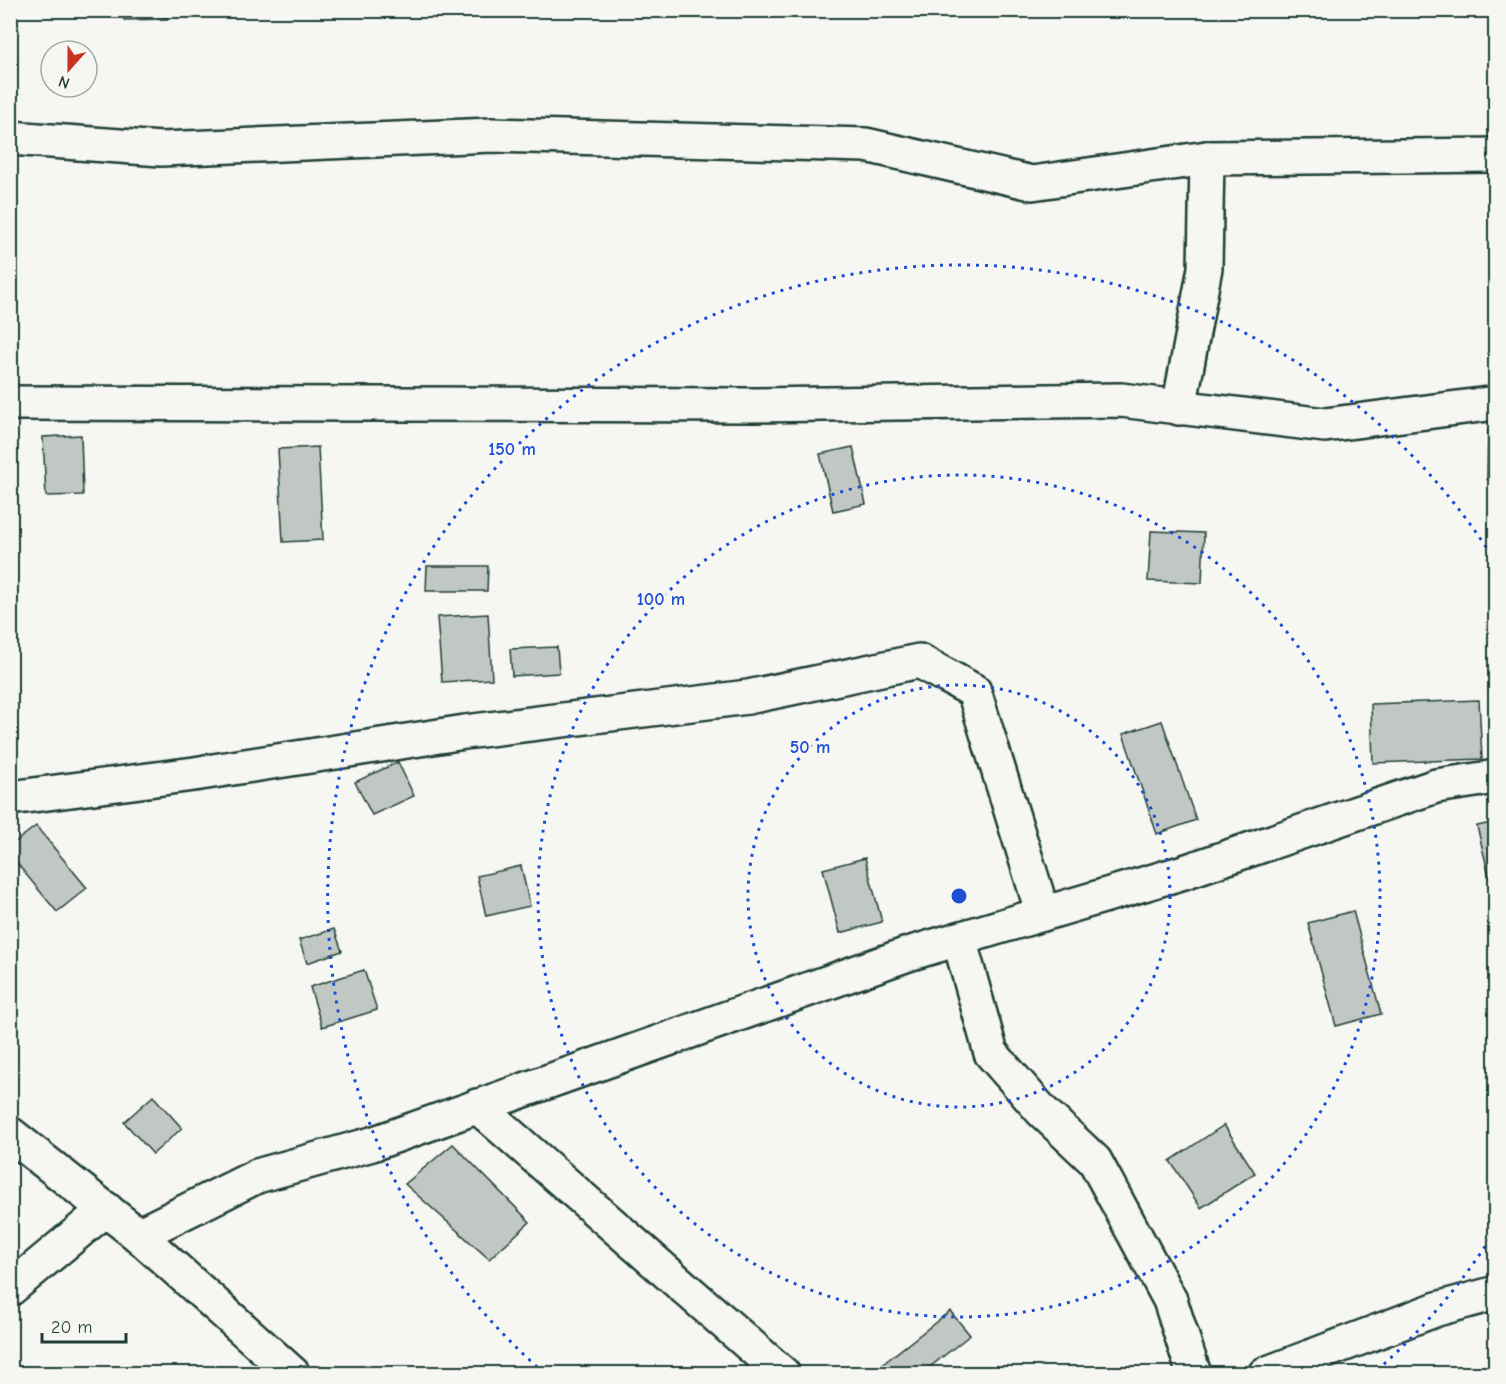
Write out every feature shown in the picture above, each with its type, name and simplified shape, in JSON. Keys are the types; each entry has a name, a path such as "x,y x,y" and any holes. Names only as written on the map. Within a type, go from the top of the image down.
{"street":[{"path":"10,138 161,149 492,135 866,145 1032,183 1207,158 1496,155"},
{"path":"1179,408 1205,268 1207,158"},
{"path":"10,403 754,405 1121,400 1325,425 1496,403"},
{"path":"10,798 194,774 465,732 748,697 919,661 974,691 1043,914"},
{"path":"138,1235 257,1176 372,1144 721,1018 959,939 1184,872 1436,786 1496,777"},
{"path":"959,939 991,1053 1042,1111 1095,1161 1170,1300 1194,1374"},
{"path":"477,1106 783,1374"},
{"path":"10,1134 138,1235 293,1374"},
{"path":"10,1289 105,1209"},
{"path":"1265,1374 1437,1309 1496,1293"}],"building":[{"path":"123,10 167,10 167,19 124,20"},
{"path":"1488,430 1496,430 1496,479 1487,479"},
{"path":"81,435 83,495 46,496 43,437"},
{"path":"318,447 323,540 283,542 278,449"},
{"path":"853,447 866,504 833,511 820,454"},
{"path":"1151,531 1204,533 1202,583 1148,581"},
{"path":"427,566 488,566 487,591 426,591"},
{"path":"488,614 492,679 442,682 437,617"},
{"path":"557,647 559,673 512,676 510,649"},
{"path":"1479,700 1482,759 1373,763 1371,704"},
{"path":"1162,721 1196,820 1157,834 1123,734"},
{"path":"398,762 414,796 372,815 355,782"},
{"path":"1496,822 1496,901 1495,901 1477,826"},
{"path":"36,826 87,888 57,912 10,855 10,846"},
{"path":"865,858 882,922 840,933 823,869"},
{"path":"521,866 530,906 486,916 477,876"},
{"path":"1353,911 1381,1014 1336,1026 1308,923"},
{"path":"334,929 342,951 307,963 299,940"},
{"path":"364,970 377,1010 322,1027 310,987"},
{"path":"153,1096 182,1128 153,1154 124,1122"},
{"path":"1224,1125 1255,1173 1201,1208 1170,1161"},
{"path":"453,1144 530,1222 489,1259 405,1184"},
{"path":"950,1311 970,1335 921,1374 884,1374 879,1367"}]}
